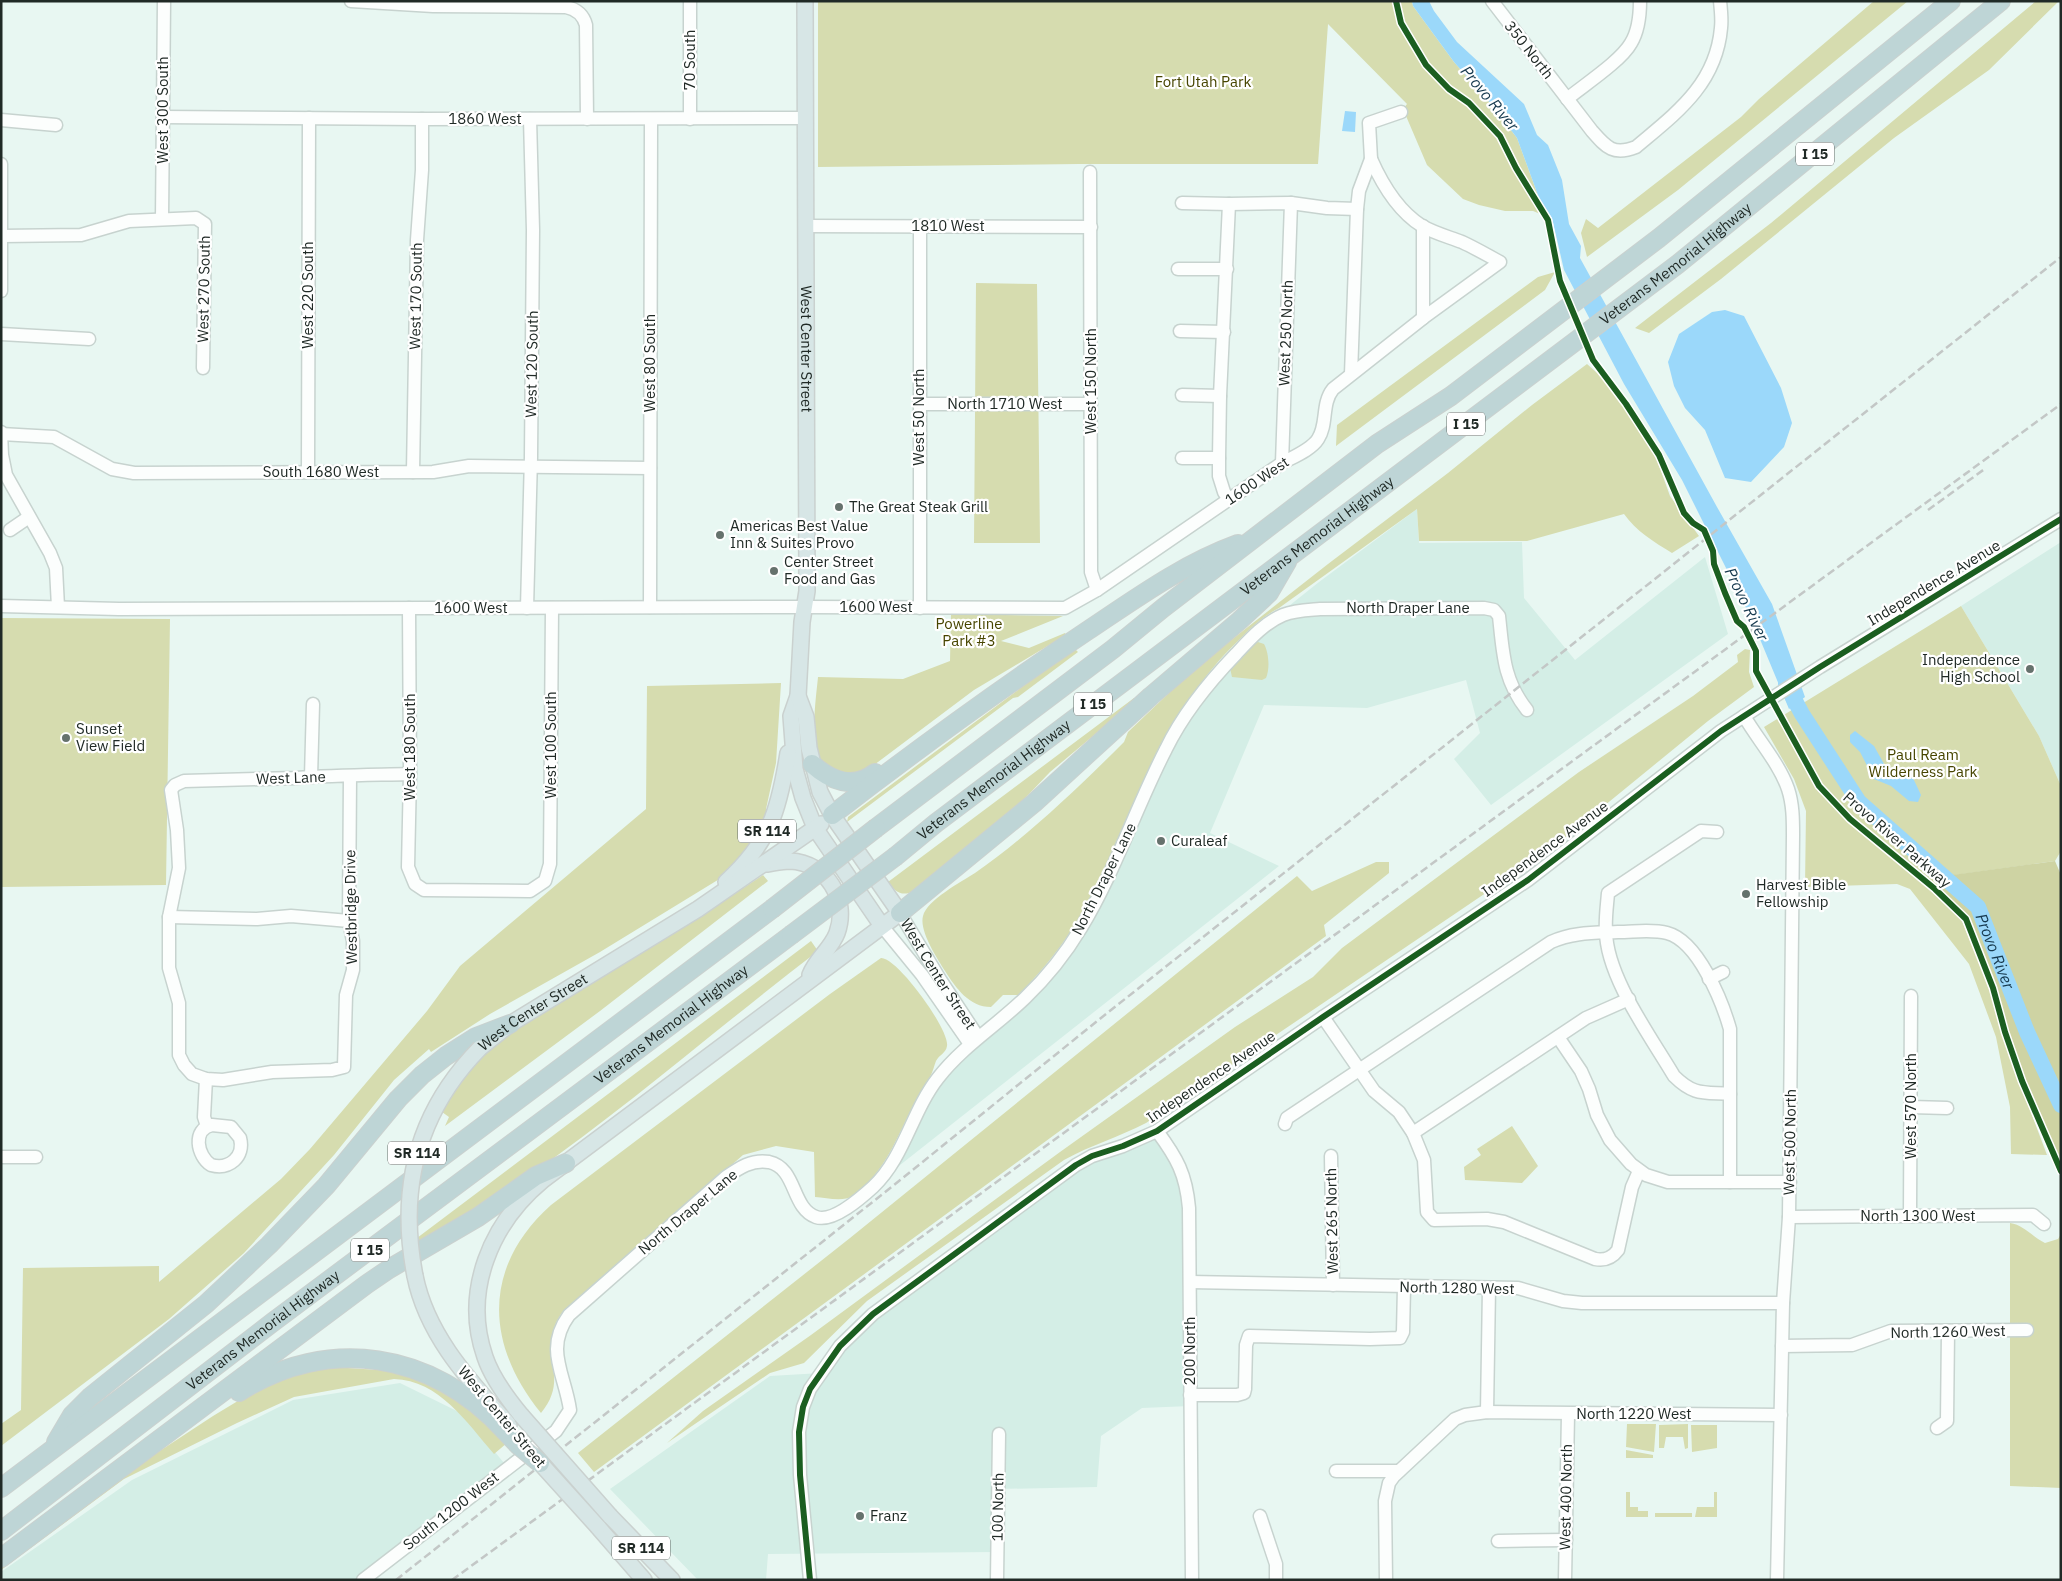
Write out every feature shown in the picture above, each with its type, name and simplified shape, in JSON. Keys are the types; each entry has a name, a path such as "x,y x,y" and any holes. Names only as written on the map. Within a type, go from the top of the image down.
{"highway":[{"name":"I 15","path":"1,1488 772,909 1113,649 1163,608 1377,444 1451,396 1613,273 1701,205 1951,1"},
{"name":"Veterans Memorial Highway","path":"1,1531 274,1322 896,856 936,823 1572,345 1730,224 2001,1"},
{"path":"832,815 1003,688 1160,583 1211,554 1253,539"},
{"path":"900,913 1034,803 1151,696 1239,621 1269,593 1292,554"},
{"path":"812,764 830,778 845,783 861,781 885,768 897,766"},
{"path":"50,1450 72,1415 85,1402 206,1304 275,1239 326,1186 398,1100 422,1075 446,1056 476,1037 510,1024"},
{"path":"1,1558 344,1300 389,1269 478,1217 536,1176 566,1163"},
{"path":"163,1437 184,1428 240,1390 274,1373 310,1362 350,1358 401,1364 439,1379 468,1397 507,1427 518,1445 540,1463"}],"main road":[{"name":"West Center Street","path":"805,1 807,592 804,607 798,696 791,716 791,729 795,769 814,828 882,926"},
{"name":"West Center Street","path":"672,1580 610,1516 521,1415 502,1390 486,1359 480,1342 477,1312 480,1278 489,1251 500,1228 513,1209 532,1189 900,913 832,815 820,792 812,764 806,717 798,696"},
{"name":"SR 114","path":"698,909 744,864 769,828 776,814 782,789 791,729"},
{"name":"West Center Street","path":"507,1427 447,1351 427,1314 415,1276 410,1251 408,1204 419,1147 443,1094 466,1063 480,1048 510,1024 698,909 764,865 832,815"},
{"path":"764,865 790,862 807,866 825,876 838,894 842,915 833,943 816,963 807,981"},
{"name":"West Center Street","path":"540,1463 644,1580"},
{"path":"602,1533 655,1580"}],"street":[{"name":"West 300 South","path":"162,219 164,1"},
{"path":"351,1 433,6 566,7 576,10 581,14 586,25 587,119"},
{"name":"70 South","path":"690,1 690,119"},
{"name":"350 North","path":"1492,1 1566,99 1604,144 1613,151 1628,150 1636,147 1692,98 1709,70 1716,53 1721,29 1720,1"},
{"path":"1566,99 1622,54 1631,44 1638,29 1640,1"},
{"path":"1401,112 1369,122 1371,159 1380,180 1396,202 1423,226 1422,318"},
{"name":"1860 West","path":"163,117 530,120 806,118"},
{"name":"West 220 South","path":"308,472 309,118"},
{"name":"West 170 South","path":"413,472 417,240 422,170 422,119"},
{"path":"1,120 35,121 56,125"},
{"name":"West 120 South","path":"527,608 531,467 533,230 530,120"},
{"name":"West 80 South","path":"650,607 651,120"},
{"path":"1352,374 1357,209 1359,191 1371,159"},
{"path":"1,164 1,291"},
{"name":"West 150 North","path":"1090,172 1091,572 1097,590"},
{"path":"1182,203 1291,203 1327,208 1357,209"},
{"name":"West 250 North","path":"1282,463 1291,203"},
{"path":"1228,204 1219,458 1220,476 1224,492 1229,500"},
{"name":"West 270 South","path":"162,219 196,218 205,224 203,368"},
{"path":"2,236 81,235 129,220 162,219"},
{"name":"1810 West","path":"806,226 1091,227"},
{"name":"West 50 North","path":"920,226 920,608"},
{"name":"1600 West","path":"1,606 119,609 1065,608 1097,590 1282,463 1312,445 1322,431 1329,394 1422,318 1500,262 1464,243 1423,226"},
{"path":"1178,268 1227,269"},
{"path":"1180,332 1224,332"},
{"path":"1,334 89,339"},
{"path":"1182,395 1220,396"},
{"name":"North 1710 West","path":"919,404 1091,404"},
{"path":"1,433 2,455 6,474 50,553 56,568 58,607"},
{"name":"South 1680 West","path":"1,433 54,436 112,469 134,473 433,472 469,466 650,468"},
{"path":"1182,458 1219,458"},
{"path":"10,530 29,517"},
{"name":"Independence Avenue","path":"810,1580 800,1475 799,1432 803,1408 810,1389 840,1346 873,1314 1076,1165 1092,1156 1123,1146 1157,1131 1323,1016 1528,880 1721,731 1820,667 2061,520"},
{"name":"West 180 South","path":"409,608 410,774 408,867 415,884"},
{"name":"West 100 South","path":"415,884 424,890 530,891 545,882 550,864 552,608"},
{"name":"North Draper Lane","path":"632,1260 726,1177 750,1163 764,1161 781,1167 806,1209 816,1217 832,1216 876,1184 898,1150 930,1088 974,1040 1025,998 1068,949 1100,892 1166,747 1209,682 1250,638 1266,625 1296,611 1320,609 1484,608 1494,610 1499,616 1507,677 1516,696 1527,710"},
{"path":"311,777 313,704"},
{"name":"West 500 North","path":"1744,716 1780,771 1788,790 1792,810 1790,1218 1783,1303 1777,1580"},
{"name":"West Lane","path":"169,917 179,868 177,830 172,798 173,787 184,781 410,774"},
{"name":"Westbridge Drive","path":"206,1079 223,1080 272,1072 332,1070 344,1067 346,995 353,970 353,941 349,921 350,776"},
{"path":"1717,832 1701,831 1608,893 1605,932 1611,964 1674,1076 1682,1084 1699,1093 1730,1094"},
{"name":"West Center Street","path":"900,913 974,1040"},
{"path":"207,1126 204,1117 206,1079 192,1074 178,1055 179,1003 169,968 169,917 257,919 291,916 349,921"},
{"name":"West Center Street","path":"882,926 974,1040"},
{"path":"1285,1124 1287,1118 1551,942 1577,933 1669,933 1686,944 1709,980 1724,1010 1730,1029 1730,1182"},
{"path":"1709,980 1724,972"},
{"name":"West 570 North","path":"1910,996 1910,1216"},
{"path":"1413,1133 1558,1037 1602,1010 1629,999"},
{"path":"1323,1016 1374,1091 1399,1112 1413,1133 1424,1160 1427,1212 1434,1226 1487,1219 1504,1222 1596,1259 1607,1259 1615,1255 1618,1250 1632,1187 1639,1171"},
{"path":"1558,1037 1581,1071 1589,1089 1596,1115 1610,1140 1639,1171 1657,1180 1668,1182 1790,1182"},
{"path":"1911,1108 1947,1108"},
{"name":"200 North","path":"1157,1131 1180,1164 1187,1189 1189,1208 1192,1580"},
{"name":"West 265 North","path":"1331,1156 1333,1285"},
{"path":"1,1157 36,1157"},
{"name":"North 1300 West","path":"1790,1218 2034,1216 2044,1224"},
{"name":"South 1200 West","path":"363,1580 556,1431 570,1410 556,1348 563,1324 569,1316 632,1260"},
{"name":"North 1280 West","path":"1190,1282 1518,1288 1564,1301 1582,1303 1783,1303"},
{"path":"1190,1395 1237,1395 1244,1393 1246,1345 1249,1336 1400,1338 1402,1332 1404,1287"},
{"path":"1487,1412 1489,1288"},
{"name":"North 1260 West","path":"1782,1346 1852,1345 1891,1331 2027,1330"},
{"path":"1937,1428 1947,1421 1948,1331"},
{"name":"North 1220 West","path":"1386,1580 1386,1492 1389,1484 1399,1471 1456,1419 1465,1415 1487,1412 1782,1415"},
{"name":"West 400 North","path":"1565,1580 1568,1414"},
{"name":"100 North","path":"997,1580 999,1434"},
{"path":"1336,1471 1399,1471"},
{"path":"1260,1516 1276,1564 1276,1580"},
{"path":"1498,1541 1566,1540"}],"shaded area":[{"path":"1417,509 1419,543 1522,542 1524,598 1575,660 1705,557 1728,634 1491,805 1454,759 1480,733 1466,680 1367,708 1264,705 1210,833 1279,866 876,1184 930,1088 1067,949 1166,747 1209,682 1265,625"},
{"name":"Independence High School","path":"2061,542 2061,786 2039,736 1961,606"},
{"path":"1157,1131 1187,1189 1190,1406 1142,1408 1101,1436 1097,1487 998,1489 997,1552 768,1554 766,1580 698,1580 610,1489 770,1376 821,1373 873,1314 1076,1165"},
{"path":"400,1383 465,1415 508,1468 371,1580 1,1580 1,1572 132,1480 293,1400"}],"green space":[{"name":"Fort Utah Park","path":"818,1 1412,1 1413,6 1454,62 1491,104 1517,138 1539,198 1547,210 1543,215 1533,211 1505,211 1463,199 1427,165 1403,109 1407,104 1328,24 1318,164 818,167"},
{"path":"1874,1 1908,1 1678,190 1587,257 1581,233 1586,219 1598,228 1741,117 1759,99"},
{"path":"2036,1 2059,1 1989,70 1894,138 1721,279 1649,333 1635,328 1771,223"},
{"path":"1555,272 1545,290 1336,446 1337,425 1538,277"},
{"path":"976,283 1037,284 1040,543 974,543"},
{"path":"1587,364 1605,380 1633,420 1657,460 1670,496 1699,536 1672,553 1640,531 1624,514 1527,541 1419,541 1417,509 1262,619 1238,641 1213,668 1191,698 1172,729 1092,895 1077,922 1059,948 1018,995 1003,995 991,1007 976,1004 964,995 945,971 926,937 922,922 926,910 931,904 945,892 975,873 1014,844 1052,811 1124,742 1128,732 1193,670"},
{"name":"Paul Ream Wilderness Park","path":"1961,606 2039,736 2061,786 2061,851 2055,861 1919,880 1962,921 1990,989 2012,1062 2047,1155 2011,1154 2010,1107 1996,1037 1969,964 1910,889 1897,884 1805,887 1806,811 1794,779 1764,727"},
{"name":"Powerline Park #3","path":"951,614 1063,616 1001,641 1029,648 1065,633 1066,635 974,690 866,771 850,776 827,767 816,747 814,723 818,677 903,679 950,661"},
{"path":"1,618 170,619 166,885 1,887"},
{"path":"1258,642 1264,644 1268,656 1266,678 1262,680 1232,677 1230,668 1253,644"},
{"path":"1075,649 1078,652 847,822 848,817"},
{"path":"1745,649 1750,650 1749,672 1754,687 1708,721 1555,846 1146,1123 1064,1160 867,1301 804,1363 770,1373 667,1443 703,1411 811,1335 1060,1152 1235,1027 1313,977 1342,948 1579,772 1693,696 1738,662 1737,655"},
{"path":"781,683 776,763 766,809 770,811 750,850 721,878 600,952 490,1014 431,1052 429,1049 394,1080 334,1155 244,1253 169,1319 1,1446 1,1424 21,1410 23,1268 159,1266 159,1282 281,1179 310,1149 427,1011 460,966 646,809 647,686"},
{"path":"1134,698 1136,700 1050,772 1010,814 914,891 906,894 899,893 891,886 888,882"},
{"path":"2055,861 2061,875 2061,1171 2022,1081 2005,1032 1993,988 1966,919 1923,879"},
{"path":"1376,862 1389,862 1389,873 1324,925 1326,936 594,1472 578,1453 850,1238 1297,876 1312,891"},
{"path":"763,875 768,881 600,1011 445,1126 449,1117 442,1112 465,1076 502,1036 695,920"},
{"path":"811,941 818,951 604,1121 516,1184 418,1245 417,1238"},
{"path":"881,958 889,961 910,981 940,1025 946,1038 947,1046 936,1061 931,1075 880,1169 862,1189 849,1198 830,1199 815,1197 814,1152 776,1146 743,1155 561,1314 554,1328 551,1341 554,1387 550,1399 541,1413 523,1387 509,1360 501,1333 499,1306 503,1280 512,1254 528,1229 551,1205 830,994"},
{"path":"1512,1126 1538,1166 1522,1183 1465,1180 1464,1167 1481,1155 1477,1149"},
{"path":"2010,1223 2024,1228 2045,1243 2058,1239 2061,1234 2061,1488 2010,1486"},
{"path":"332,1367 395,1371 455,1396 507,1443 494,1454 451,1405 425,1387 410,1381 394,1379 294,1397 124,1479 1,1570 1,1564 146,1460 213,1416 261,1387 289,1375"},
{"path":"1627,1424 1656,1424 1654,1452 1626,1447"},
{"path":"1688,1424 1688,1448 1685,1449 1683,1437 1666,1437 1664,1448 1659,1448 1659,1425"},
{"path":"1691,1425 1717,1425 1717,1448 1692,1452"},
{"path":"1626,1450 1653,1455 1653,1458 1626,1458"},
{"path":"1626,1492 1630,1492 1630,1507 1638,1507 1638,1511 1648,1511 1648,1517 1626,1517"},
{"path":"1714,1492 1717,1492 1717,1517 1695,1517 1697,1507 1714,1507"},
{"path":"1655,1513 1692,1513 1692,1517 1655,1517"}],"water":[{"path":"1412,1 1429,1 1434,11 1457,42 1524,104 1537,135 1548,145 1562,180 1569,224 1581,246 1580,258 1772,604 1805,697 1789,709 1752,620 1682,480 1624,384 1564,270 1552,218 1539,198 1517,138 1491,104 1454,62 1413,6"},
{"path":"1345,111 1356,112 1355,132 1342,131"},
{"path":"1725,310 1744,316 1781,388 1792,423 1784,447 1751,482 1725,478 1705,430 1685,408 1674,386 1668,362 1679,334 1712,312"},
{"path":"1855,731 1874,746 1888,771 1893,775 1913,778 1921,795 1918,802 1909,801 1891,786 1874,779 1860,752 1850,742 1850,735"}],"waterway":[{"name":"Provo River","path":"1786,684 1802,714 1859,802 1978,907 2027,1032 2061,1105"}],"railway":[{"path":"396,1580 2061,257"},
{"path":"452,1580 2061,404"},
{"path":"1928,510 1986,468"}],"cycle path":[{"name":"Provo River Parkway","path":"1396,1 1401,23 1426,65 1449,89 1469,103 1500,136 1516,168 1548,220 1560,281 1593,360 1626,404 1659,455 1684,513 1693,523 1704,530 1713,551 1714,564 1737,621 1744,627 1756,651 1756,671 1819,786 1850,819 1935,889 1966,919 1993,988 2005,1032 2022,1081 2061,1171"},
{"path":"810,1580 800,1475 799,1432 803,1407 810,1389 840,1346 873,1314 1076,1165 1092,1156 1123,1146 1157,1131 1528,880 1721,731 1820,667 2061,519"}],"place":[{"name":"The Great Steak Grill","path":"839,507"},
{"name":"Americas Best Value Inn & Suites Provo","path":"720,535"},
{"name":"Center Street Food and Gas","path":"774,571"},
{"name":"Independence High School","path":"2030,669"},
{"name":"Sunset View Field","path":"66,738"},
{"name":"Curaleaf","path":"1161,841"},
{"name":"Harvest Bible Fellowship","path":"1746,894"},
{"name":"Franz","path":"860,1516"}]}
